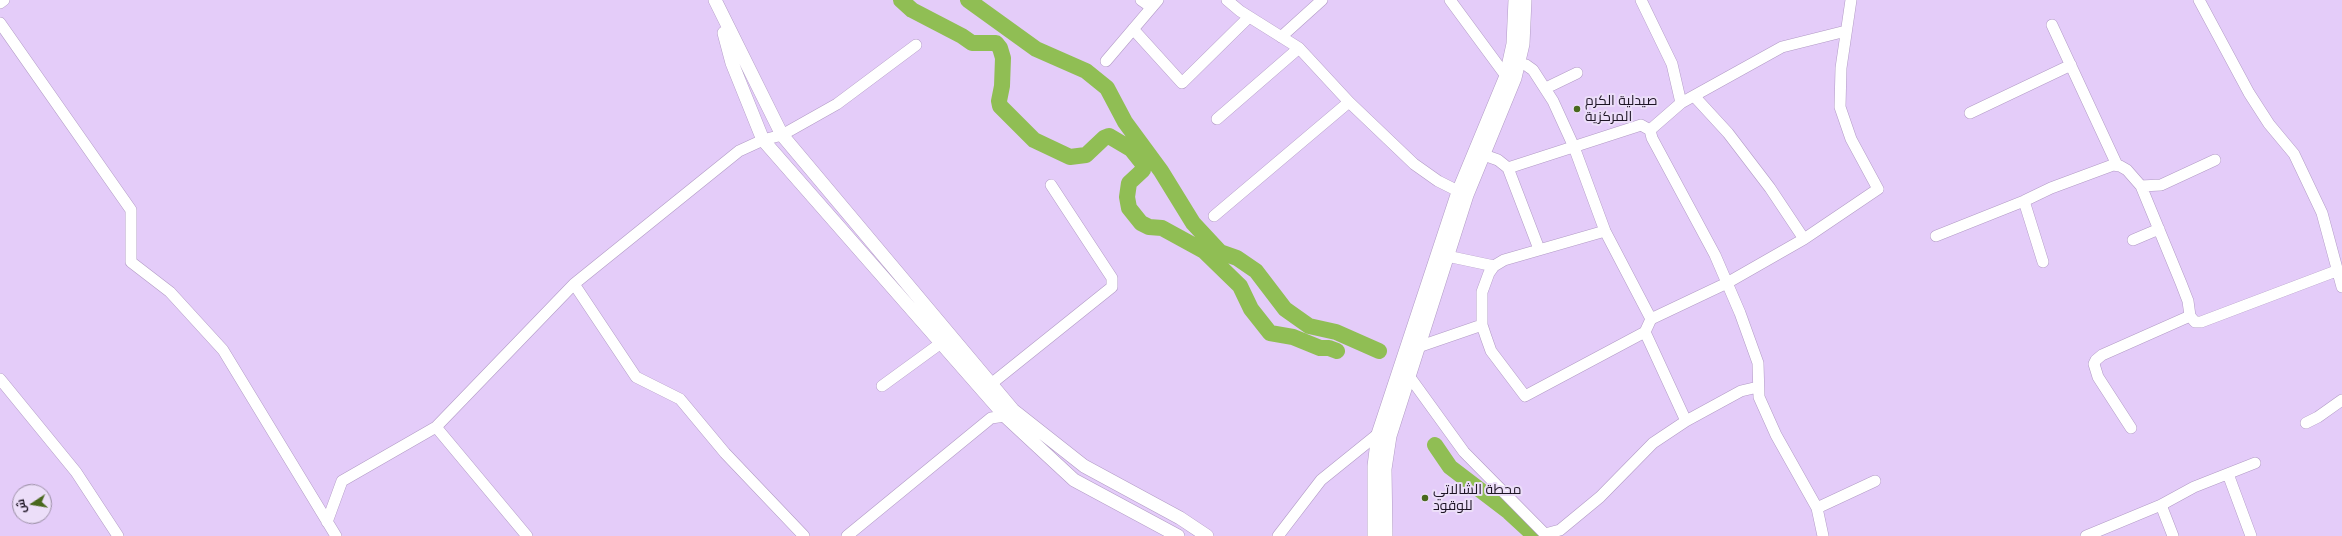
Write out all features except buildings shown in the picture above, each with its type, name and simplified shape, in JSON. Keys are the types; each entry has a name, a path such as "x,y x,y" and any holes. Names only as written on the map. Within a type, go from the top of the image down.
{"main road":[{"path":"715,0 782,135 991,384 998,400"},
{"path":"715,0 732,63 763,140 941,343 1074,480 1178,536"},
{"path":"1386,536 1385,469 1390,436 1447,256 1462,193 1484,155 1510,77 1516,0"},
{"path":"1374,536 1374,466 1378,434 1462,193 1510,77 1519,63 1523,44 1525,0"},
{"path":"1009,413 1084,466 1180,518 1207,536"}],"street":[{"path":"0,3 4,0"},
{"path":"1106,61 1154,4 1141,0"},
{"path":"1228,0 1250,17 1299,48 1349,102 1414,164 1462,193"},
{"path":"1281,37 1322,0"},
{"path":"1450,0 1510,77"},
{"path":"1641,0 1658,32 1672,64 1681,103"},
{"path":"1605,231 1504,260 1494,266 1489,273 1482,292 1482,325 1491,351 1525,396 1644,332 1651,320 1727,283 1804,239 1878,189 1851,139 1840,107 1841,68 1851,0"},
{"path":"2199,0 2249,93 2269,124 2294,154 2322,213 2336,271 2342,286"},
{"path":"1132,29 1182,84 1250,17"},
{"path":"0,23 131,210 131,262 170,292 223,350 336,536"},
{"path":"2052,25 2117,165 2131,174 2140,186 2188,301 2190,316 2195,322 2200,322 2336,271"},
{"path":"1650,130 1681,103 1782,46 1846,31"},
{"path":"327,522 342,481 436,426 574,284 740,152 763,140 782,135 837,104 916,45"},
{"path":"1217,119 1299,48"},
{"path":"1519,63 1526,65 1533,70 1546,88 1574,148 1605,231 1651,320"},
{"path":"1970,113 2071,65"},
{"path":"1546,88 1577,73"},
{"path":"1694,96 1747,158 1804,239"},
{"path":"1214,216 1349,102"},
{"path":"1508,168 1574,148 1641,125 1650,130 1652,138 1727,283 1756,356 1759,376 1759,397 1776,435 1816,508 1822,536"},
{"path":"1484,155 1498,160 1508,168 1540,249"},
{"path":"2140,186 2161,185 2215,160"},
{"path":"1936,236 2024,201 2051,188 2102,168 2117,165"},
{"path":"991,384 1112,287 1112,278 1051,186"},
{"path":"2024,201 2043,262"},
{"path":"2134,240 2159,229"},
{"path":"1447,256 1494,266"},
{"path":"574,284 636,377 680,399 725,453 804,536"},
{"path":"2132,428 2098,377 2094,364 2096,360 2102,355 2190,316"},
{"path":"1418,347 1482,325"},
{"path":"1644,332 1686,421"},
{"path":"882,386 941,343"},
{"path":"1409,376 1464,452 1545,534 1560,530 1622,477 1635,459 1653,443 1686,421 1741,392 1758,388"},
{"path":"0,379 76,472 118,536"},
{"path":"990,418 998,400"},
{"path":"2306,423 2318,417 2342,400"},
{"path":"847,536 990,418 1009,413"},
{"path":"436,426 527,536"},
{"path":"1278,536 1321,480 1378,434"},
{"path":"2086,536 2161,505 2194,487 2255,463"},
{"path":"2228,474 2251,536"},
{"path":"1816,508 1875,481"},
{"path":"2161,505 2173,536"}],"waterway":[{"path":"901,0 912,10 962,36 972,43 996,43 1000,48 1003,58 1002,86 999,101 1000,106 1034,140 1070,157 1086,155 1104,138 1109,136 1131,149 1143,164 1143,170 1129,183 1127,197 1129,208 1141,223 1149,227 1162,228 1204,251 1240,286 1251,309 1270,333 1293,337 1320,348 1329,348 1337,351"},
{"path":"968,0 1036,49 1086,71 1107,88 1125,122 1161,171 1193,223 1220,252 1237,258 1256,271 1285,309 1309,326 1336,332 1379,351"},
{"path":"1435,445 1450,467 1509,512 1535,536"}],"place":[{"name":"صيدلية الكرم المركزية","path":"1577,109"},
{"name":"محطة الشالاتي للوقود","path":"1425,498"}]}
